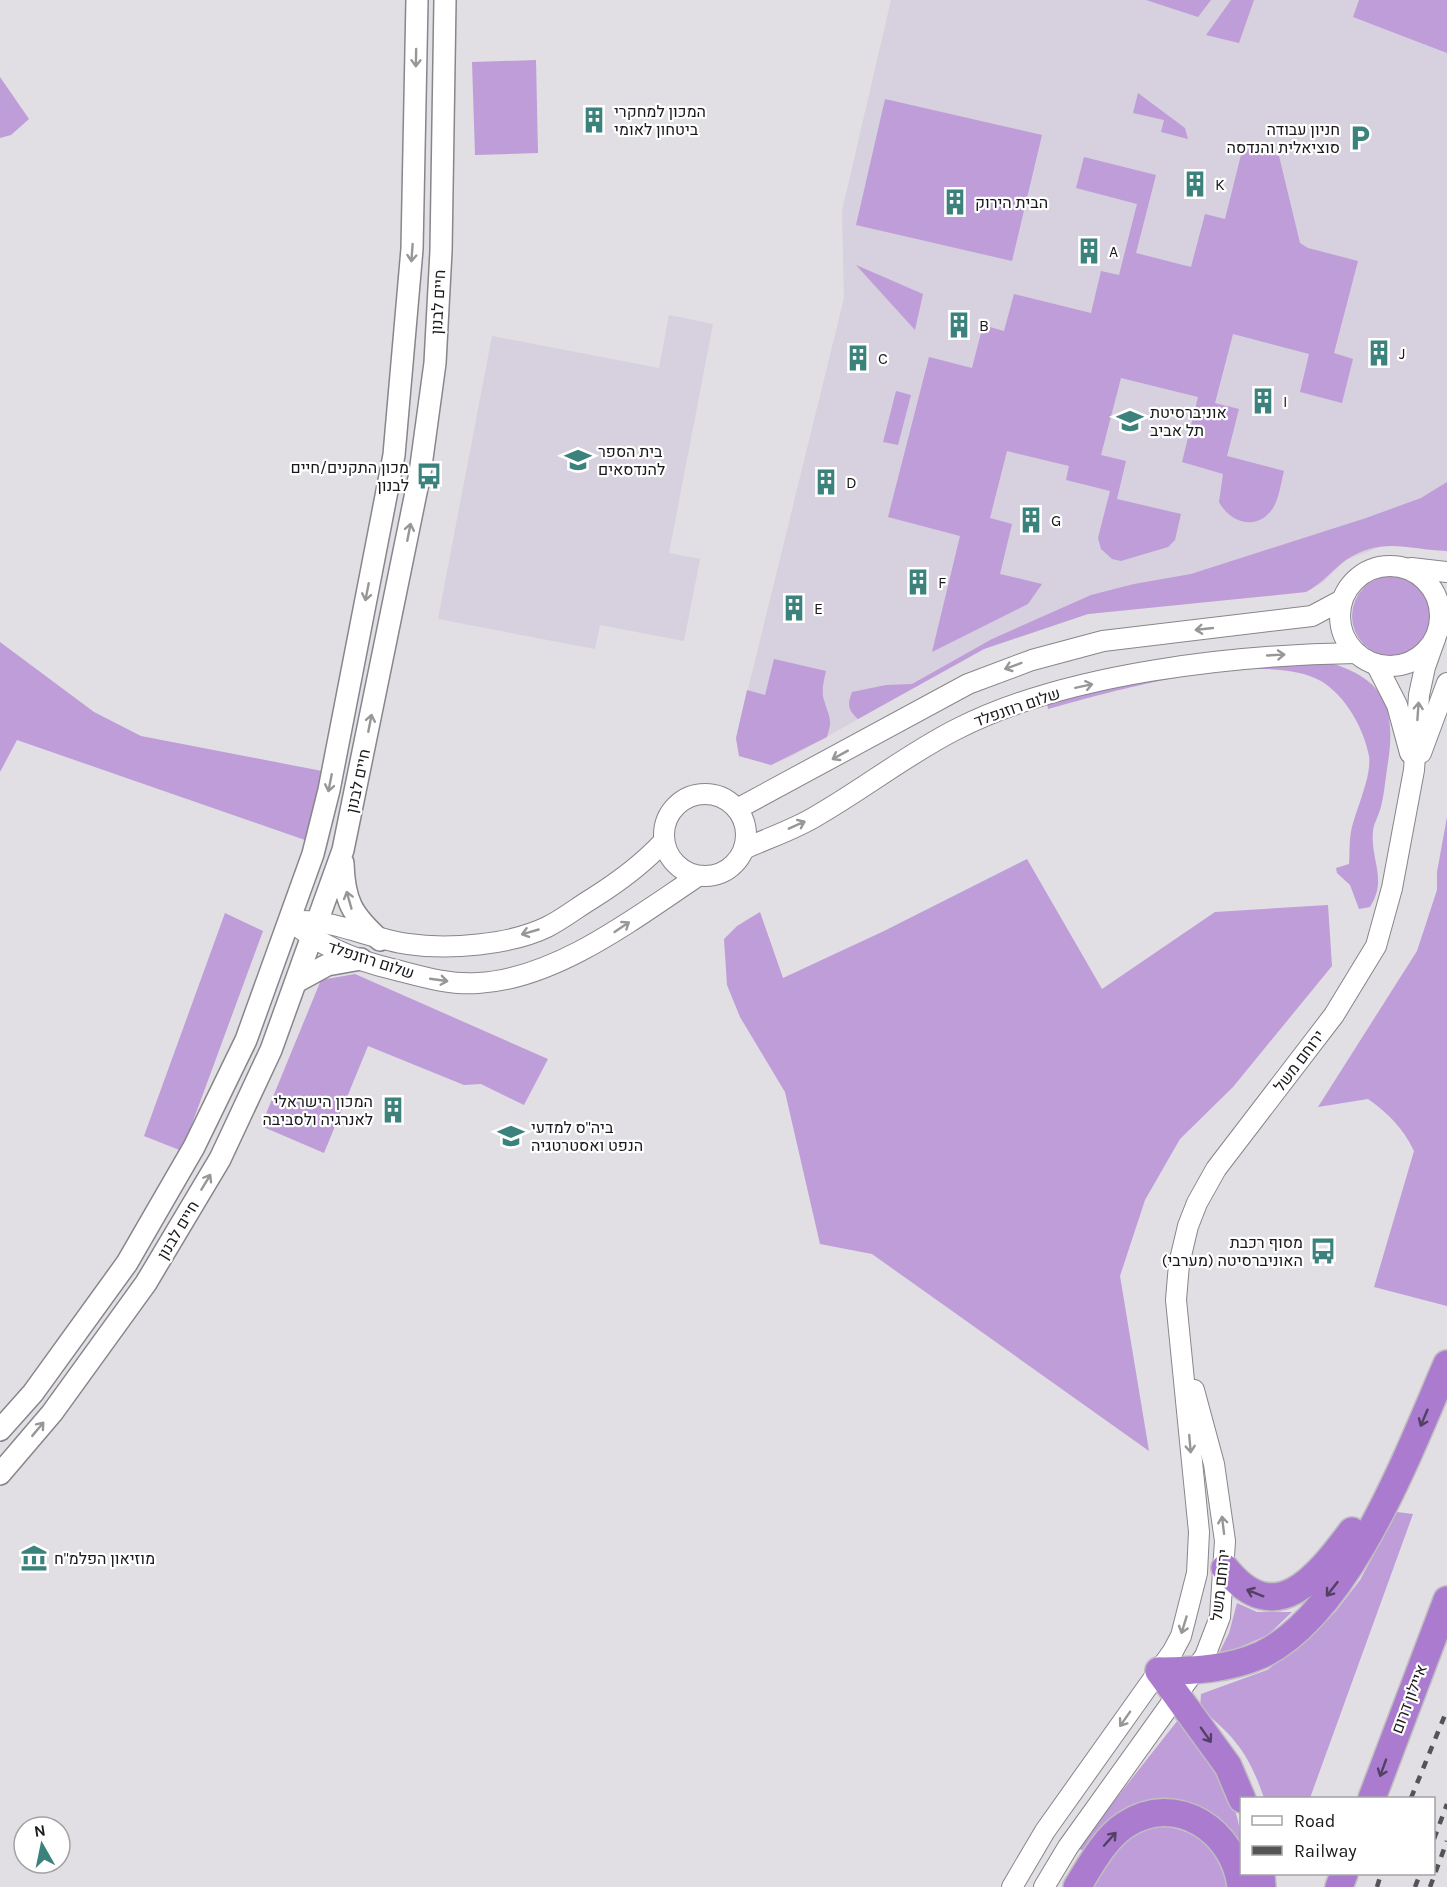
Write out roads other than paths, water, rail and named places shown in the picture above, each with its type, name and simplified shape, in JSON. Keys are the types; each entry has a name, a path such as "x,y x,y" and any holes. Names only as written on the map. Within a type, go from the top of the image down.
{"highway":[{"path":"1159,1671 1196,1671 1238,1663 1262,1654 1293,1634 1342,1577 1369,1535 1447,1364"},
{"path":"1225,1568 1237,1584 1263,1596 1292,1594 1304,1587 1331,1559 1410,1449"},
{"name":"איילון דרום","path":"1372,1797 1447,1600"},
{"path":"1159,1671 1228,1766 1241,1797"},
{"path":"1077,1887 1112,1836 1140,1817 1160,1814 1200,1821 1214,1830 1225,1842 1241,1887"}],"main road":[{"name":"חיים לבנון","path":"0,1430 33,1393 126,1263 194,1147 246,1040 313,854 329,790 394,455 412,249 417,0"},
{"name":"חיים לבנון","path":"0,1474 52,1413 147,1283 220,1159 271,1050 343,850 420,473 435,363 441,251 445,0"},
{"path":"343,850 344,880 350,908 359,921 380,940"},
{"path":"296,982 327,965 361,959"}],"street":[{"path":"737,809 968,684 1032,660 1103,640 1312,616 1342,600 1357,578 1368,570 1381,566 1447,572"},
{"path":"1342,600 1341,628 1356,653 1376,664 1403,664 1416,659 1441,629 1441,613 1438,598 1431,585 1420,575 1407,568"},
{"name":"ירוחם משל","path":"1012,1887 1046,1832 1181,1636 1197,1573 1199,1532 1176,1300 1179,1264 1188,1226 1197,1203 1216,1169 1334,1015 1376,946 1392,888 1414,770 1419,695 1425,667 1441,629"},
{"name":"שלום רוזנפלד","path":"744,849 816,817 957,729 1039,696 1132,675 1268,656 1356,653"},
{"name":"ירוחם משל","path":"1376,664 1397,705 1414,770"},
{"path":"1414,770 1447,682"},
{"path":"701,794 714,795 726,800 737,809 744,821 747,835 744,849 737,862 726,871 713,876 698,876 686,872 675,864 664,841 669,815 677,805 701,794"},
{"name":"שלום רוזנפלד","path":"316,930 442,948 476,945 546,927 644,864 664,841"},
{"name":"שלום רוזנפלד","path":"290,920 316,930 361,959 434,979 477,983 500,980 570,957 607,937 698,876"},
{"name":"ירוחם משל","path":"1044,1887 1068,1847 1196,1671 1205,1656 1220,1617 1225,1541 1219,1487 1182,1344"}],"railway":[{"path":"1411,1797 1447,1710"},
{"path":"1435,1836 1447,1804"},
{"path":"1435,1873 1447,1841"},
{"path":"1377,1887 1381,1875"},
{"path":"1415,1887 1420,1875"},
{"path":"1430,1887 1434,1875"}],"place":[{"name":"המכון למחקרי ביטחון לאומי","path":"594,120"},
{"name":"חניון עבודה סוציאלית והנדסה","path":"1360,138"},
{"name":"K","path":"1195,184"},
{"name":"הבית הירוק","path":"955,202"},
{"name":"A","path":"1089,251"},
{"name":"B","path":"959,325"},
{"name":"J","path":"1379,353"},
{"name":"C","path":"858,358"},
{"name":"I","path":"1263,401"},
{"name":"אוניברסיטת תל אביב","path":"1130,421"},
{"name":"בית הספר להנדסאים","path":"578,460"},
{"name":"מכון התקנים/חיים לבנון","path":"429,476"},
{"name":"D","path":"826,482"},
{"name":"G","path":"1031,520"},
{"name":"F","path":"918,582"},
{"name":"E","path":"794,608"},
{"name":"המכון הישראלי לאנרגיה ולסביבה","path":"393,1110"},
{"name":"ביה\"ס למדעי הנפט ואסטרטגיה","path":"511,1136"},
{"name":"מסוף רכבת האוניברסיטה (מערבי)","path":"1323,1251"},
{"name":"מוזיאון הפלמ\"ח","path":"34,1558"}]}
